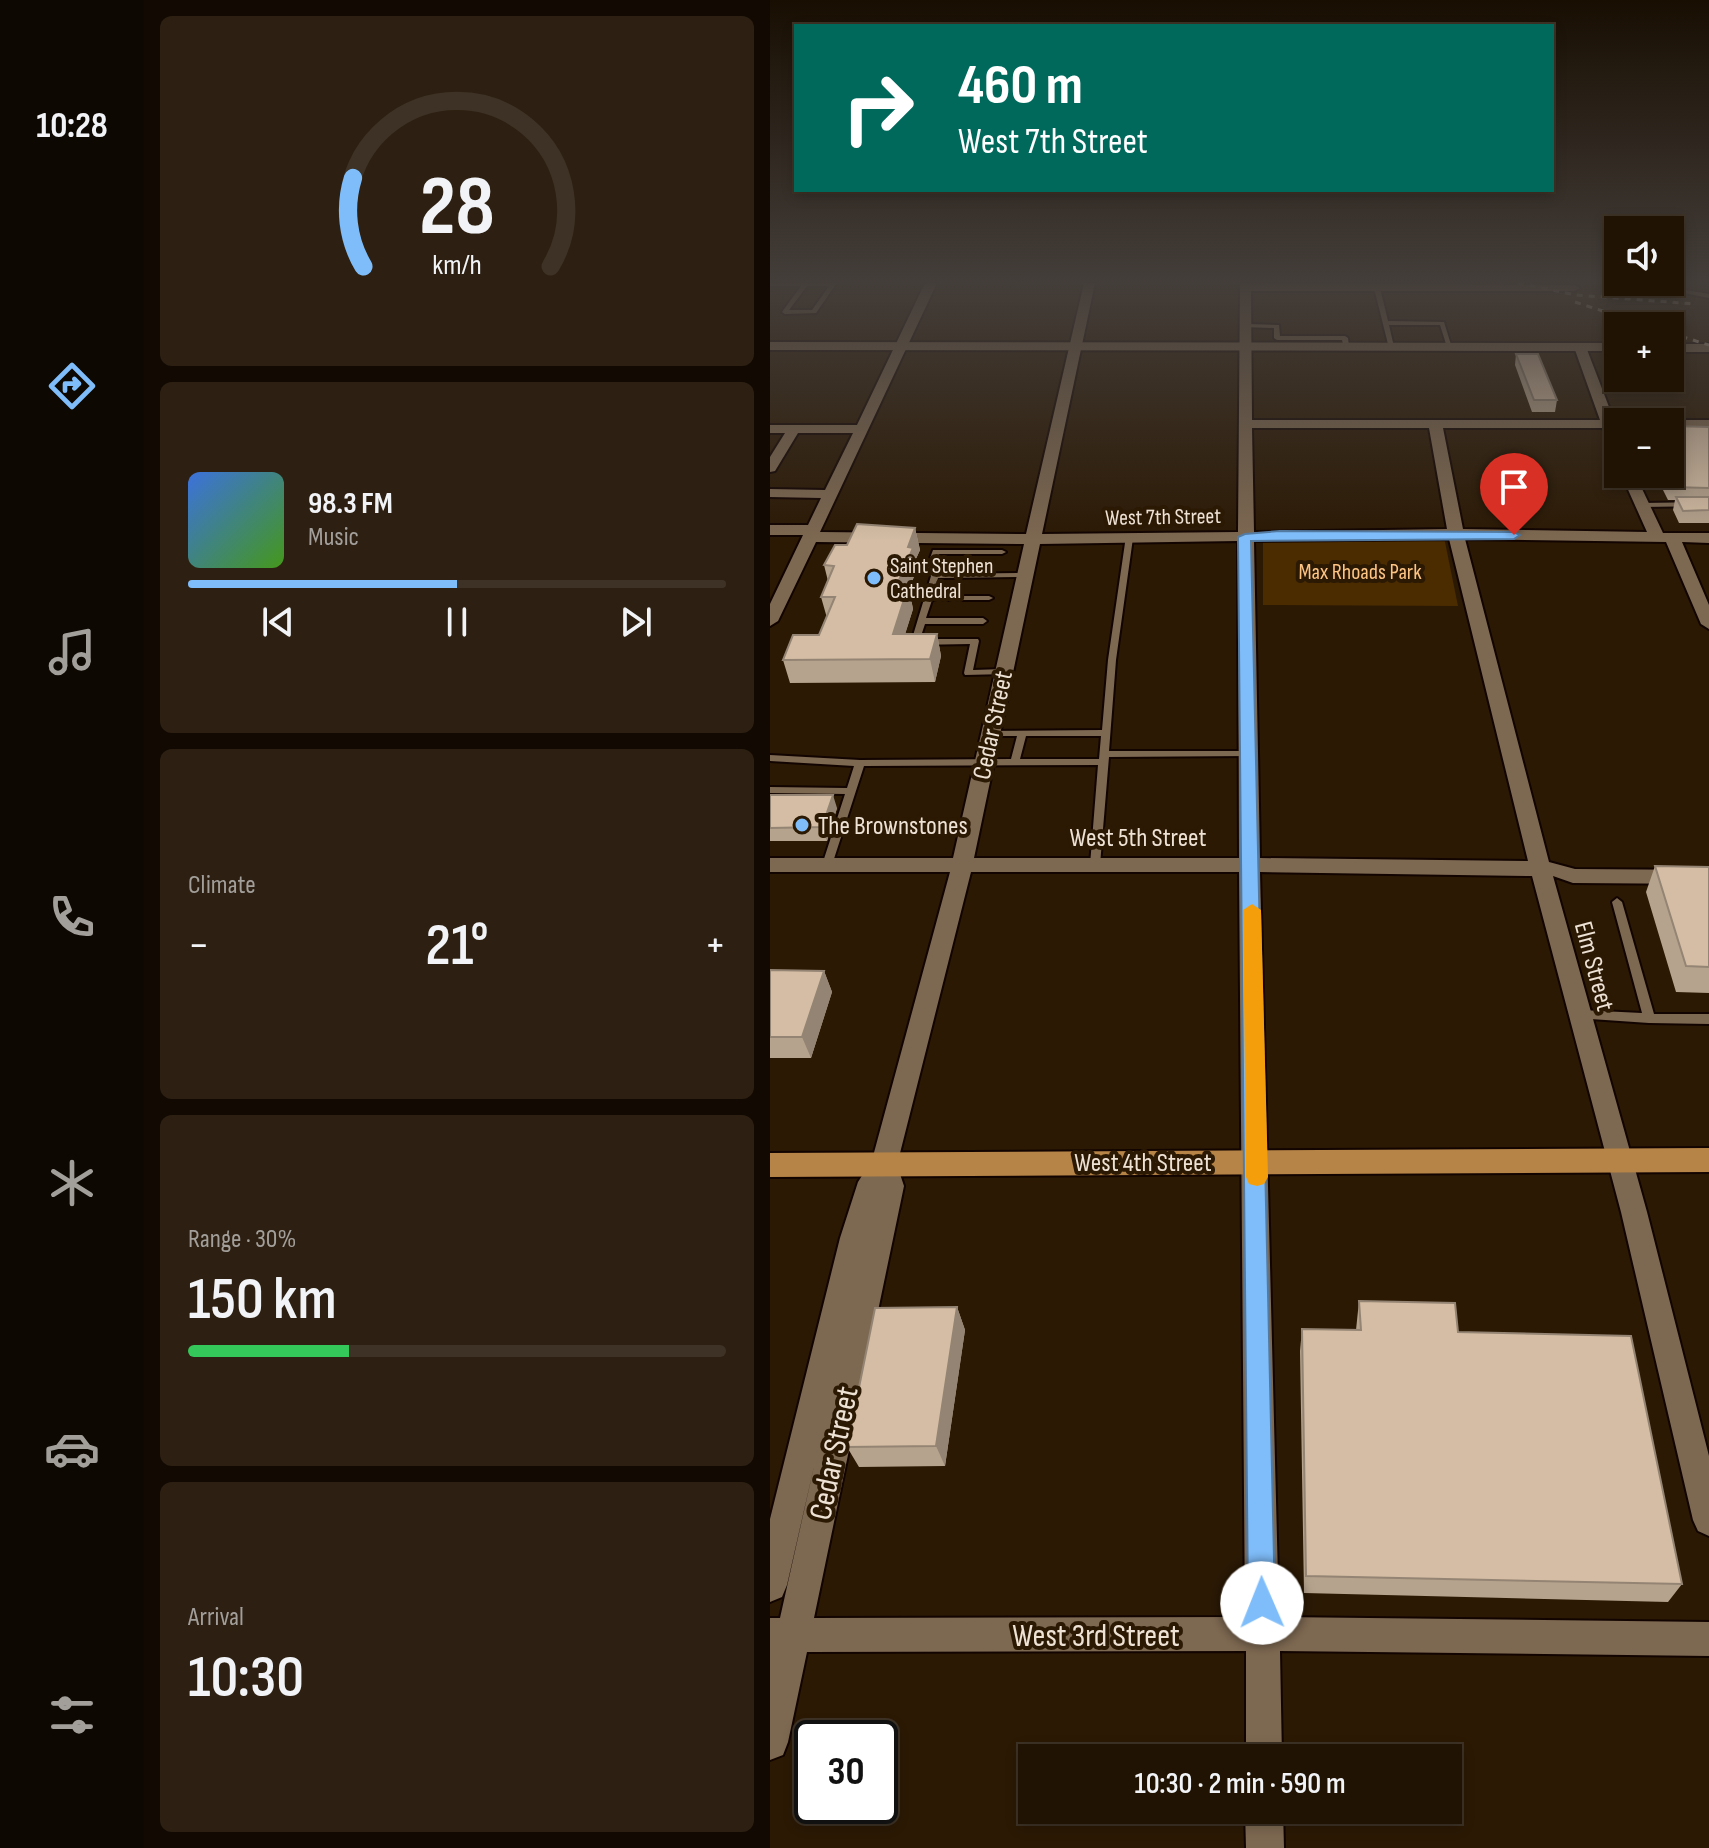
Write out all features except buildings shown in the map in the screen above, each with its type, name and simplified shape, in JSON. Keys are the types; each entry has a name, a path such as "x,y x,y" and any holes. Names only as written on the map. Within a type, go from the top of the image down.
{"main road":[{"name":"West 4th Street","path":"770,1165 1709,1160"}],"street":[{"path":"770,621 778,586 812,534 890,369"},
{"name":"Cedar Street","path":"770,1585 854,1238 871,1182 884,1165 962,865 1070,369"},
{"path":"1245,369 1247,754 1257,1161 1264,1744"},
{"path":"1590,369 1607,408"},
{"path":"1246,424 1604,424"},
{"name":"Elm Street","path":"1435,424 1456,534 1548,869 1579,1015 1619,1160 1709,1520"},
{"path":"1684,424 1709,424"},
{"path":"770,429 862,429"},
{"path":"770,468 794,429"},
{"path":"1634,488 1709,624"},
{"path":"770,493 830,494"},
{"name":"West 7th Street","path":"770,530 812,534 1031,539 1280,534 1709,538"},
{"name":"West 5th Street","path":"1548,869 1568,861 1709,863"},
{"name":"West 5th Street","path":"770,865 1251,865 1548,869 1573,876 1709,877"},
{"name":"Cedar Street","path":"770,1742 782,1635 891,1186 884,1165"},
{"name":"West 3rd Street","path":"782,1635 1262,1634 1709,1639"},
{"path":"1264,1824 1265,1848"}],"lane":[{"path":"1642,505 1709,504"},
{"path":"1095,865 1112,660 1129,538"},
{"path":"935,576 930,569 936,552 1002,552"},
{"path":"935,576 1025,575"},
{"path":"935,576 915,642 975,641 968,673 1004,672"},
{"path":"928,598 989,598"},
{"path":"921,621 983,621"},
{"path":"991,733 1106,733"},
{"path":"1015,762 1022,733"},
{"path":"770,758 860,763 1015,762 1247,754"},
{"path":"827,865 860,763"},
{"path":"770,790 851,791"},
{"path":"1617,902 1649,1018"},
{"path":"1579,1015 1709,1019"}],"green space":[{"name":"Max Rhoads Park","path":"1263,536 1444,537 1458,606 1263,605"}],"slow traffic":[{"path":"1252,910 1257,1177"}],"place":[{"name":"Saint Stephen Cathedral","path":"874,578"},
{"name":"The Brownstones","path":"802,825"}],"route":[{"path":"1262,1603 1245,537 1280,534 1514,535"}]}
